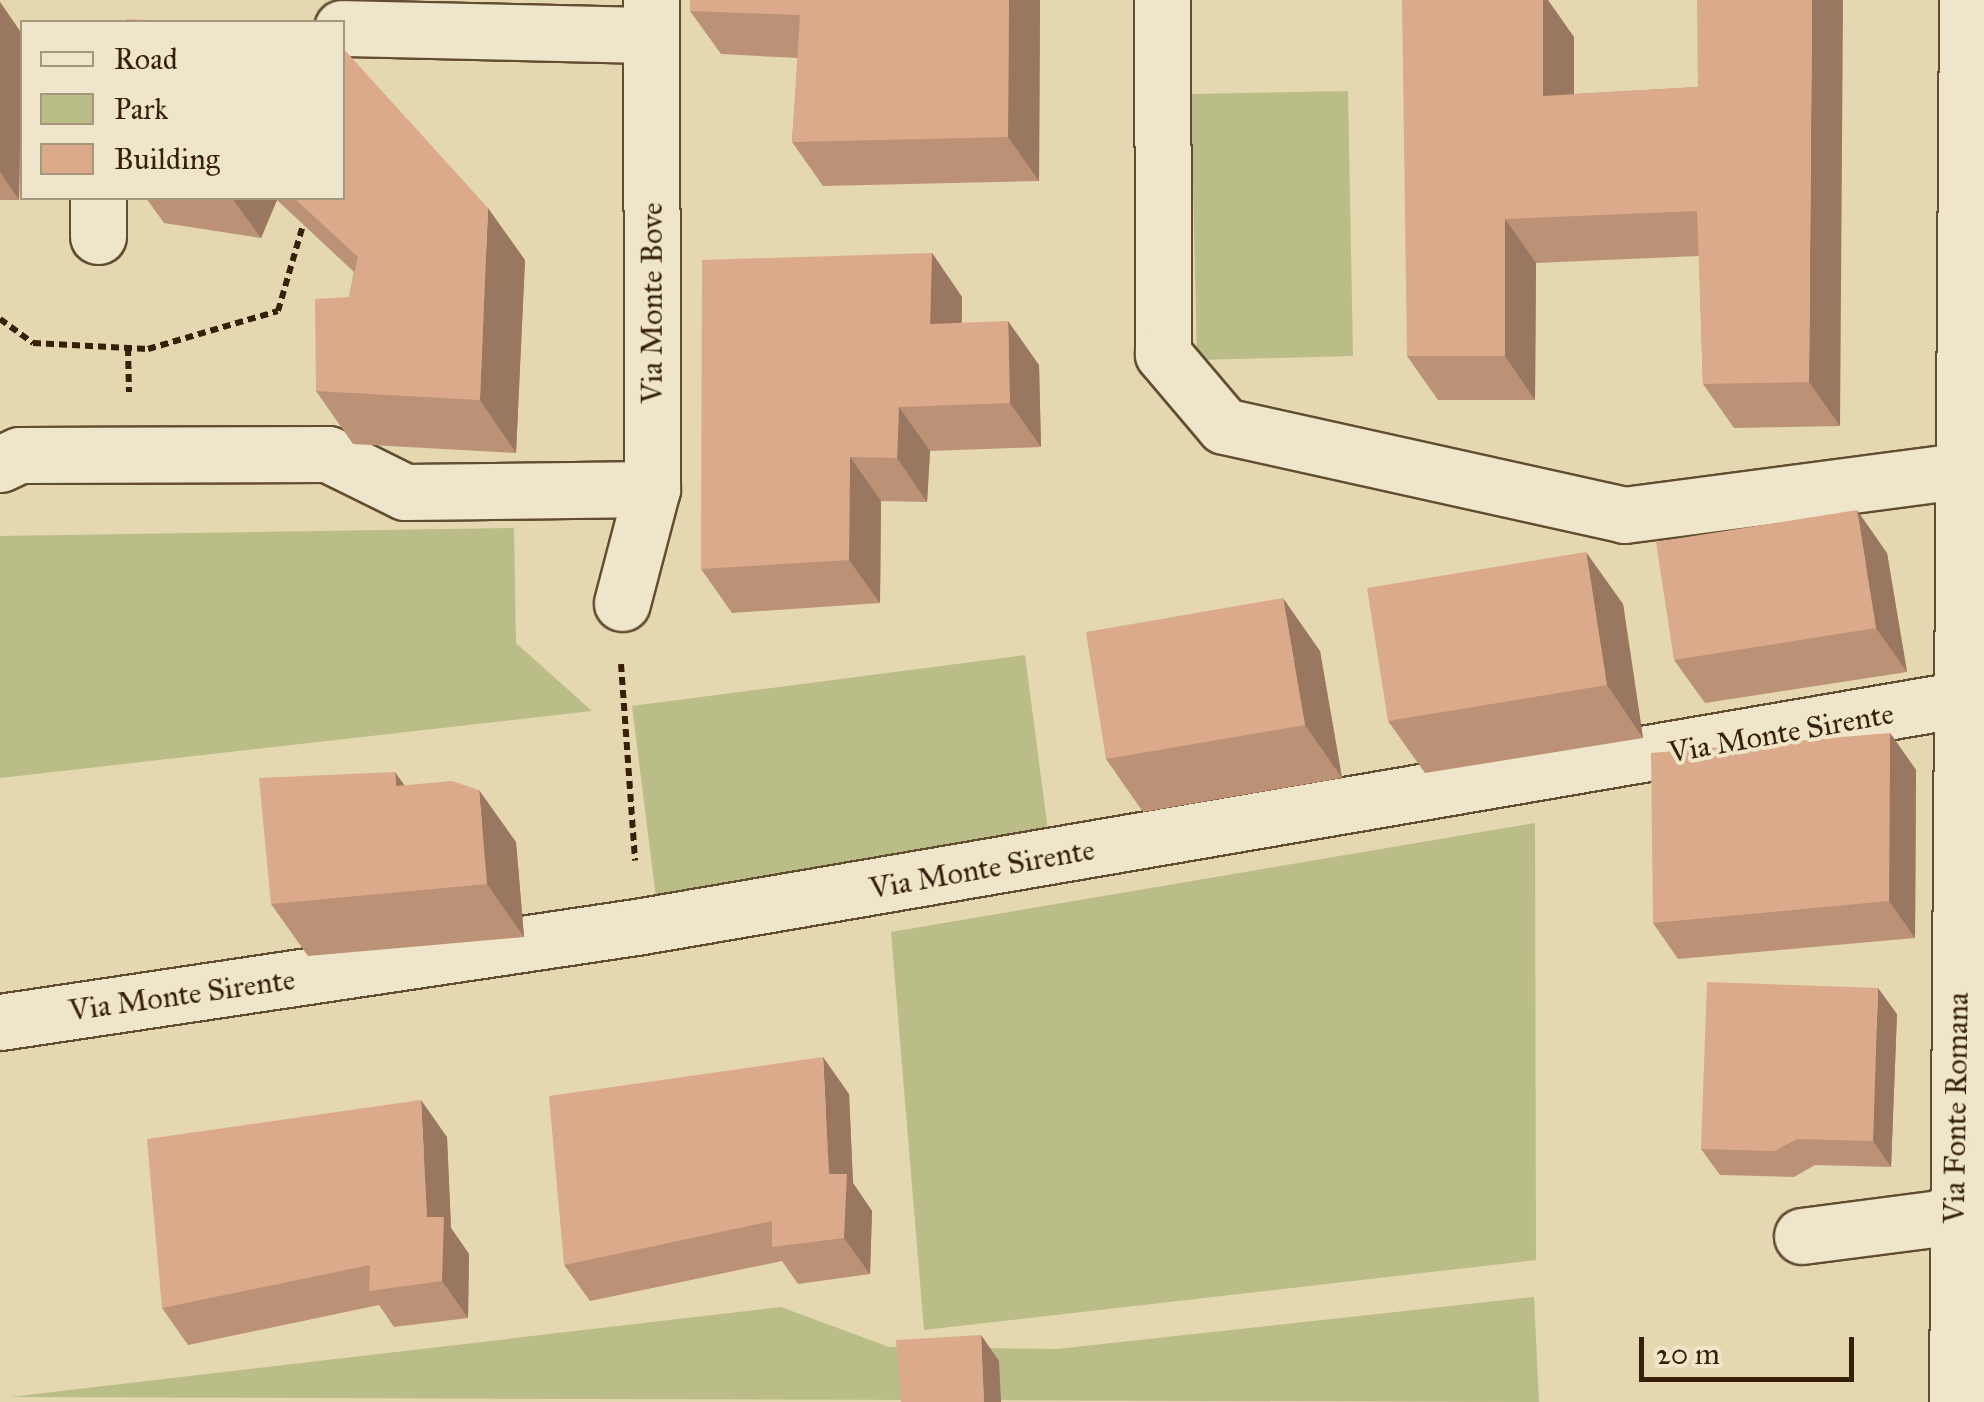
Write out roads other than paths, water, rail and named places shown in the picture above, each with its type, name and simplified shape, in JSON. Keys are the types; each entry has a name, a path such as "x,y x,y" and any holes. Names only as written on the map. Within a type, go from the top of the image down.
{"street":[{"path":"1162,0 1163,354 1224,426 1624,515 1966,470"},
{"name":"Via Fonte Romana","path":"1960,1393 1956,1216 1970,1128 1971,874 1961,698 1966,470 1976,358 1967,0"},
{"path":"345,28 651,18"},
{"name":"Via Monte Bove","path":"622,603 652,488 651,18"},
{"path":"0,464 19,454 328,454 405,492 652,488"},
{"name":"Via Monte Sirente","path":"0,1022 642,926 1961,698"},
{"path":"1802,1236 1956,1216"}]}
